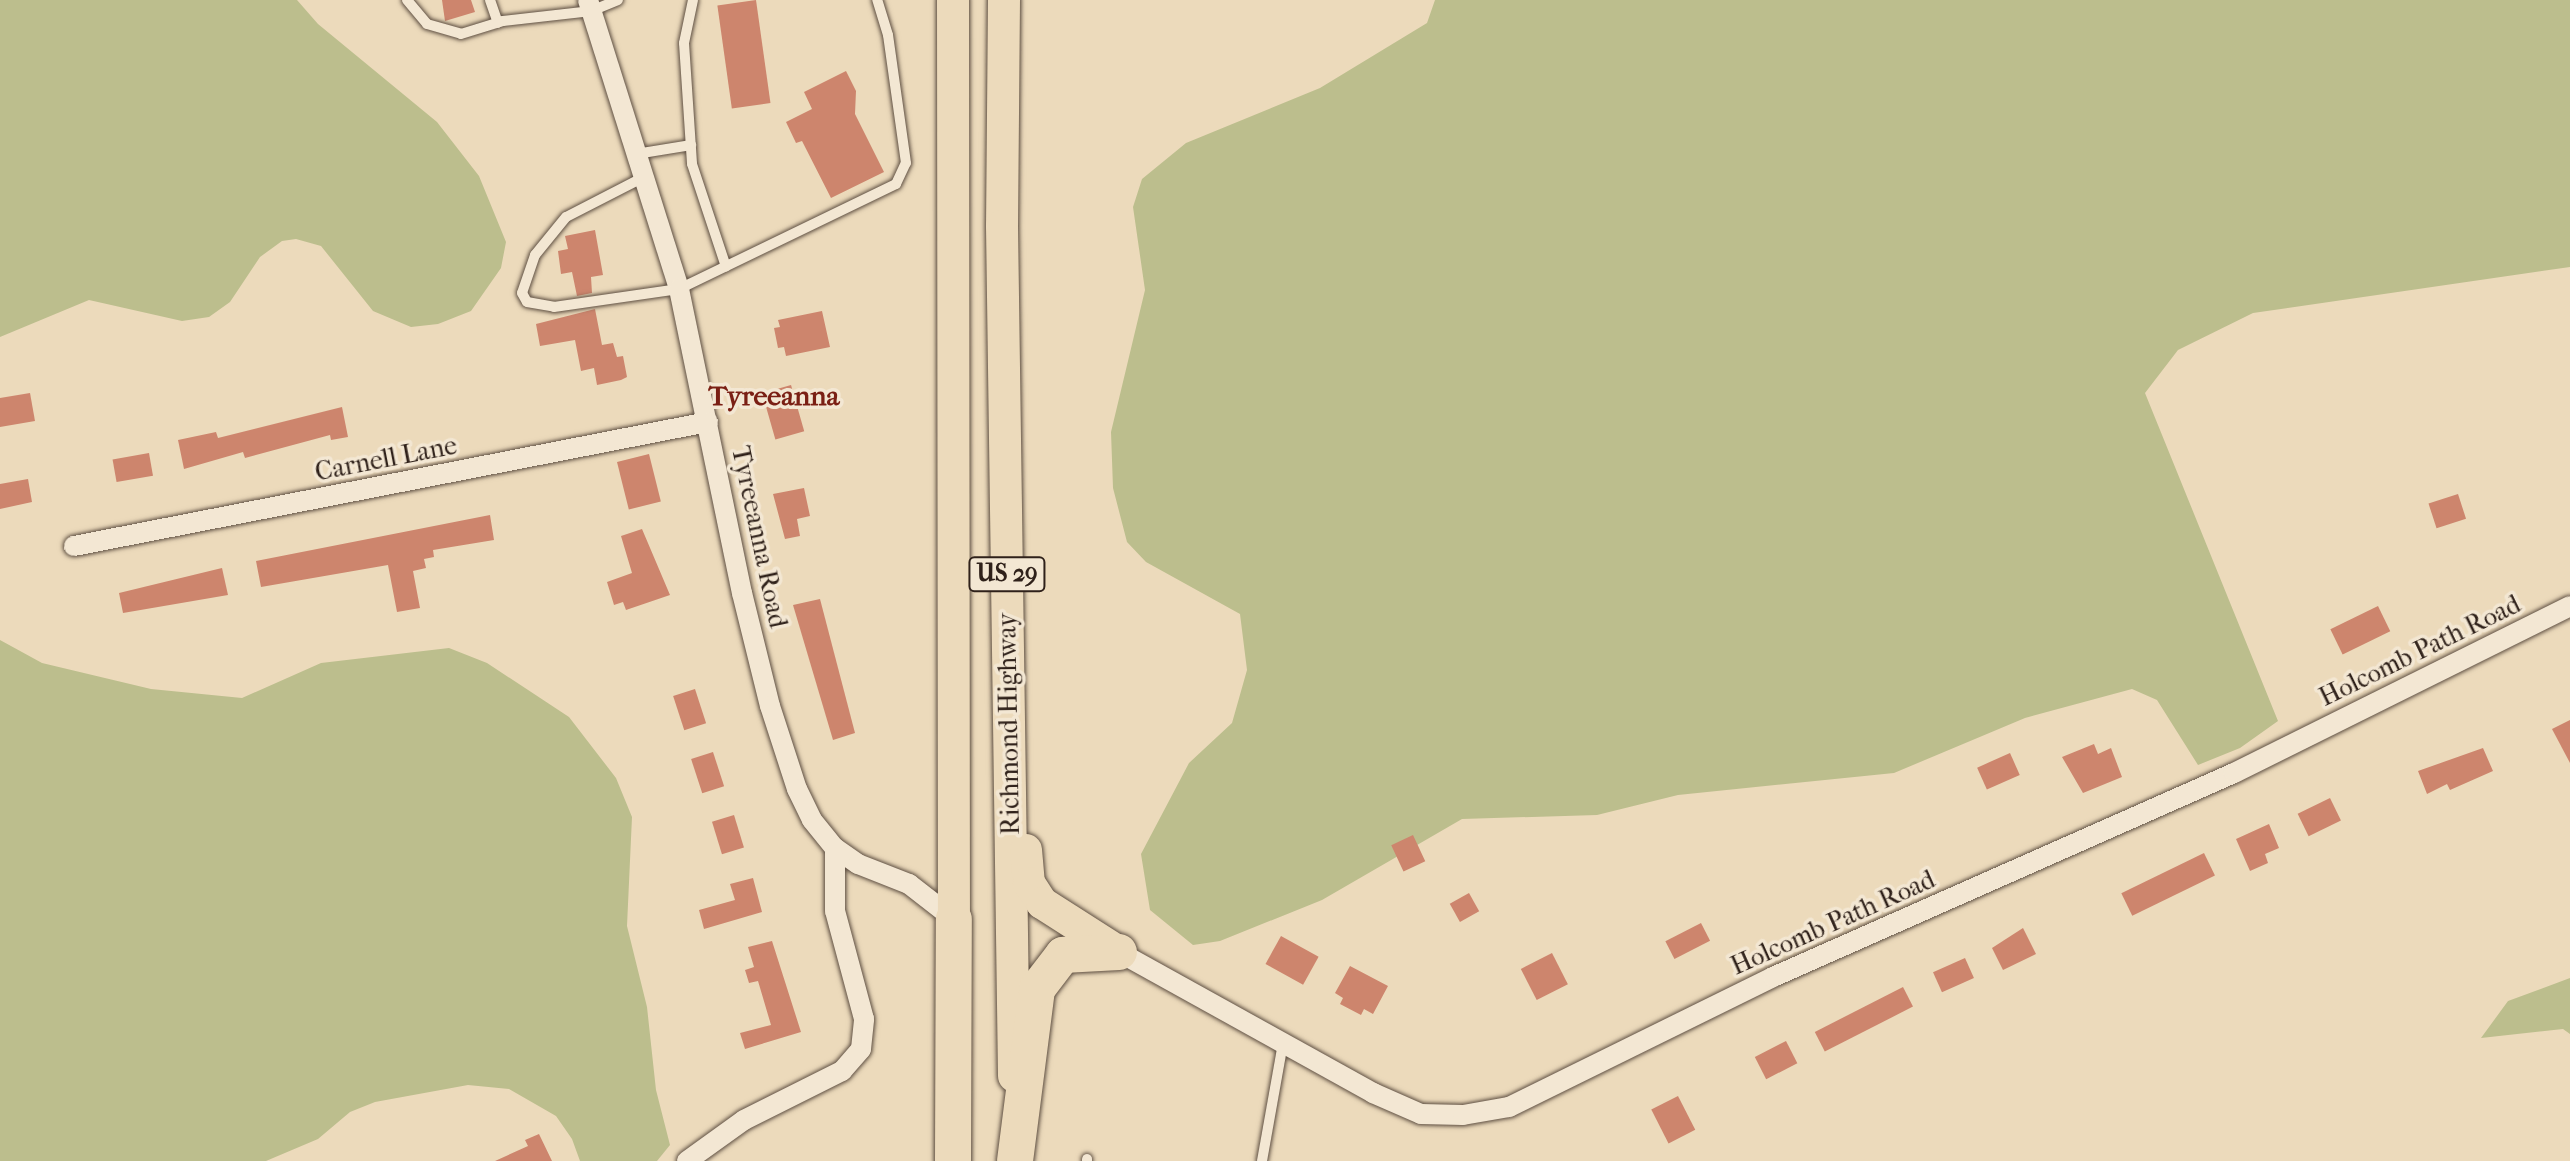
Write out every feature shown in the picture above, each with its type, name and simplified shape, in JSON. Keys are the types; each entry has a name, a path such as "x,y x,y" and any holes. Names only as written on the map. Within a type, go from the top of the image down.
{"highway":[{"name":"Richmond Highway","path":"953,0 953,1161"},
{"name":"Richmond Highway","path":"1004,0 1015,1154"},
{"path":"1003,100 1021,363 1027,871 1042,903 1119,952"},
{"path":"1015,1154 1037,989 1063,955 1119,952"}],"street":[{"name":"Tyreeanna Road","path":"590,6 634,154 679,289 742,593 781,746 804,806 835,848 858,864 909,884 954,919"},
{"name":"Carnell Lane","path":"74,546 708,422"},
{"name":"Holcomb Path Road","path":"1119,952 1283,1043 1421,1114 1463,1115 1509,1107 1773,977 2234,773 2570,606"},
{"path":"689,1160 744,1120 842,1071 861,1049 864,1019 835,911 835,848"}],"lane":[{"path":"407,0 417,15 444,32 461,34 498,23 618,0"},
{"path":"490,0 498,23"},
{"path":"693,0 684,43 692,164 726,267"},
{"path":"642,178 566,217 535,255 522,293 527,302 554,307 679,289 896,184 903,174 888,35 877,0"},
{"path":"634,154 691,145"},
{"path":"1262,1161 1283,1043"}],"green space":[{"path":"0,0 297,0 318,24 437,122 479,176 506,242 501,268 471,311 438,324 411,327 373,311 321,246 296,239 282,241 260,257 230,302 209,317 182,321 89,300 0,337"},
{"path":"1435,0 2570,0 2570,267 2253,313 2178,350 2145,393 2278,721 2240,748 2198,765 2157,700 2132,689 2025,718 1894,773 1678,795 1597,815 1462,819 1322,900 1220,941 1193,945 1150,910 1141,854 1189,763 1232,723 1247,670 1240,614 1146,562 1127,542 1113,488 1111,432 1145,290 1133,207 1142,179 1186,143 1320,88 1427,23"},
{"path":"0,640 42,663 151,689 242,698 321,663 449,648 487,663 569,717 616,778 632,817 627,926 647,1007 656,1090 670,1145 657,1161 580,1161 572,1139 556,1116 509,1089 468,1085 375,1102 350,1112 318,1139 266,1161 0,1161"},
{"path":"2570,978 2570,1034 2563,1029 2481,1038 2508,1001"}],"building":[{"path":"442,0 471,0 475,12 445,21"},
{"path":"756,0 770,103 732,108 717,5"},
{"path":"846,71 856,91 855,114 884,172 831,198 802,141 796,143 786,122 812,109 804,92"},
{"path":"595,230 603,275 591,277 592,293 577,296 572,272 561,274 558,251 568,249 565,236"},
{"path":"595,309 602,345 613,343 617,357 623,356 627,377 597,385 594,368 581,371 575,340 540,346 536,324"},
{"path":"822,311 830,347 786,356 784,347 778,348 774,328 780,327 778,320"},
{"path":"791,385 804,431 775,439 762,393"},
{"path":"30,393 35,421 0,427 0,398"},
{"path":"342,407 348,437 331,440 330,435 245,458 243,452 184,469 178,440 216,432 218,438"},
{"path":"149,453 153,476 117,482 113,459"},
{"path":"649,454 661,502 629,510 617,462"},
{"path":"28,479 32,502 0,509 0,484"},
{"path":"804,488 810,516 797,519 800,536 785,539 773,494"},
{"path":"2458,494 2466,519 2437,528 2429,504"},
{"path":"490,515 494,540 433,550 434,557 424,559 426,568 413,571 420,608 397,612 388,565 261,587 256,561"},
{"path":"642,529 670,595 626,610 623,602 614,605 607,582 632,573 621,536"},
{"path":"222,568 228,595 123,613 119,593"},
{"path":"820,599 855,733 833,740 793,605"},
{"path":"2378,606 2390,631 2343,654 2330,629"},
{"path":"695,689 706,723 684,730 673,696"},
{"path":"2570,720 2570,763 2552,729"},
{"path":"2094,744 2098,754 2111,748 2122,777 2083,793 2062,757"},
{"path":"2483,748 2493,771 2450,790 2447,784 2427,794 2418,771"},
{"path":"713,752 724,786 702,793 691,759"},
{"path":"2010,753 2020,775 1987,790 1977,768"},
{"path":"2330,798 2341,820 2309,836 2298,814"},
{"path":"734,815 744,848 722,854 712,822"},
{"path":"2269,824 2279,848 2265,854 2268,863 2250,871 2236,839"},
{"path":"1413,835 1425,861 1404,871 1391,845"},
{"path":"2204,853 2215,875 2132,916 2121,893"},
{"path":"753,878 762,912 704,929 699,910 735,900 730,884"},
{"path":"1469,893 1479,911 1460,922 1450,904"},
{"path":"1701,923 1710,941 1674,959 1665,941"},
{"path":"2023,928 2036,954 2003,970 1992,948"},
{"path":"1281,936 1319,957 1303,985 1265,964"},
{"path":"772,941 801,1032 745,1049 740,1033 771,1025 758,981 749,983 745,970 754,967 748,947"},
{"path":"1552,953 1568,984 1537,1000 1521,969"},
{"path":"1965,958 1974,978 1942,992 1933,972"},
{"path":"1350,966 1388,986 1373,1014 1364,1009 1361,1015 1340,1004 1343,998 1335,993"},
{"path":"1903,987 1913,1007 1825,1052 1815,1032"},
{"path":"1786,1041 1797,1063 1766,1079 1755,1057"},
{"path":"1678,1096 1695,1130 1669,1143 1651,1110"},
{"path":"539,1134 552,1161 495,1161 528,1146 525,1140"}],"district":[{"name":"Tyreeanna","path":"774,396"}]}
